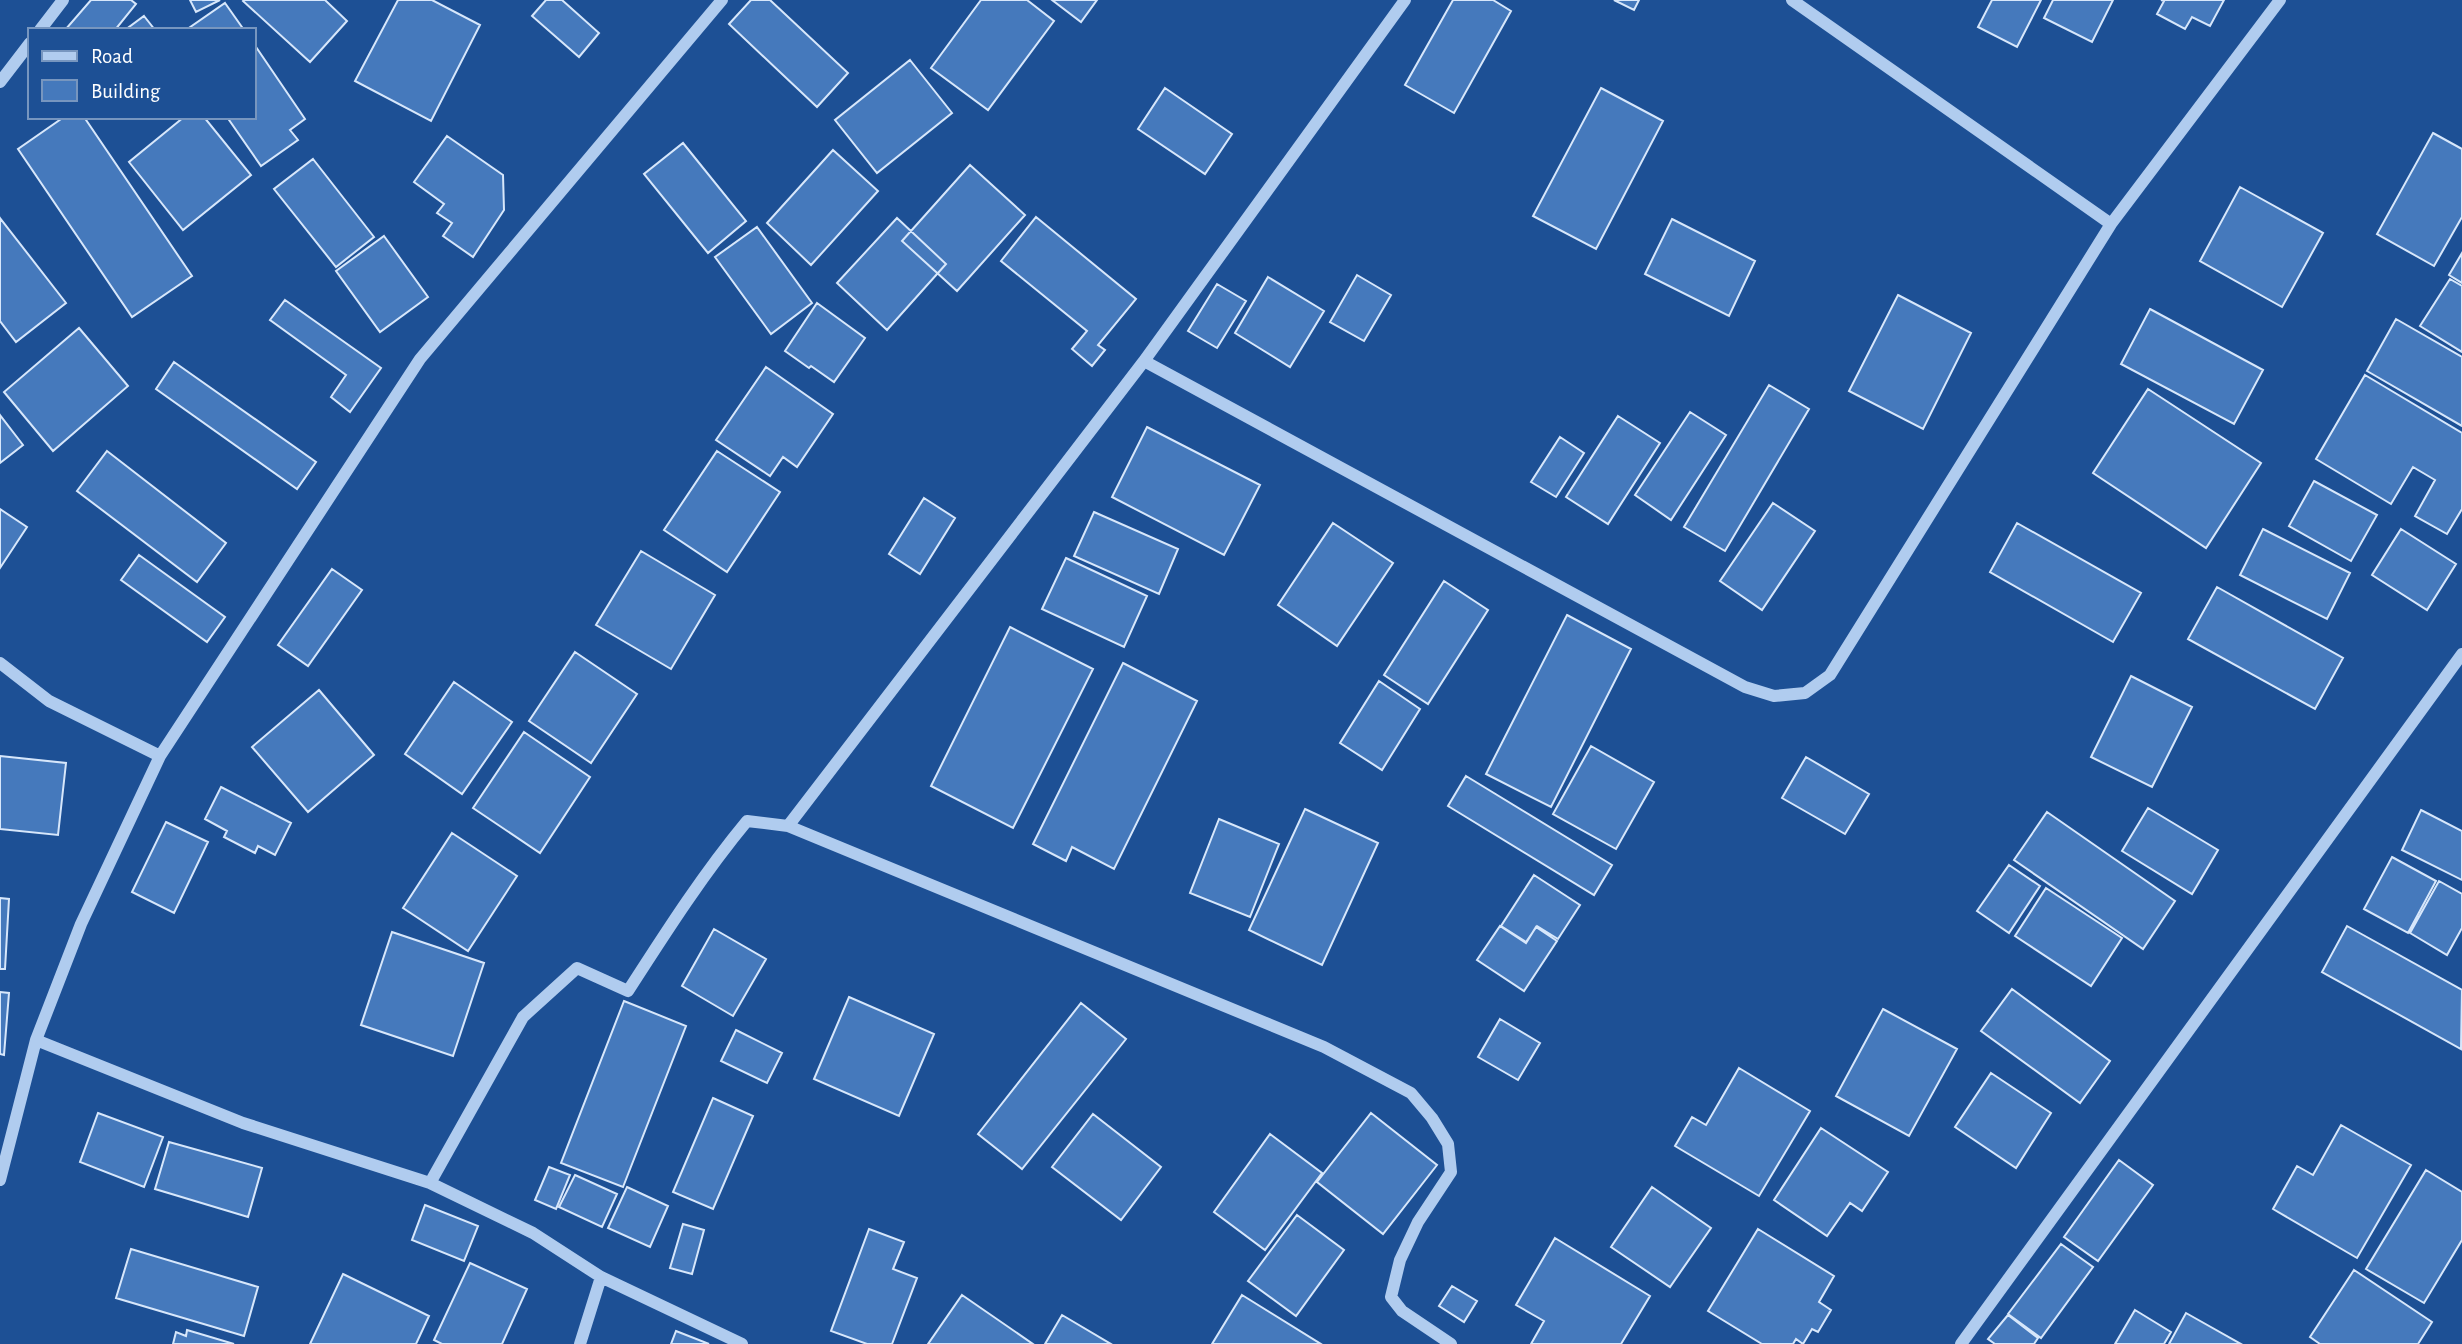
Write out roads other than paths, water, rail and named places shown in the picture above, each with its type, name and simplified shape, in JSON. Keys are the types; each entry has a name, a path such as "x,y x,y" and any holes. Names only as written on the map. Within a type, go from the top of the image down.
{"street":[{"path":"42,28 63,0"},
{"path":"0,1180 36,1040 81,924 160,756 420,359 722,0"},
{"path":"788,826 1144,361 1405,0"},
{"path":"1792,0 2112,223"},
{"path":"1144,361 1745,687 1774,696 1805,694 1830,675 2112,223 2280,0"},
{"path":"0,82 28,46"},
{"path":"1961,1344 2462,654"},
{"path":"0,663 49,701 160,756"},
{"path":"430,1183 523,1017 577,968 628,991 673,921 722,851 747,821 788,826 1324,1047 1410,1093 1432,1118 1448,1144 1451,1171 1418,1222 1404,1251 1391,1297 1402,1311 1451,1344"},
{"path":"36,1040 243,1123 430,1183 533,1233 601,1278 742,1344"},
{"path":"580,1344 601,1278"}]}
